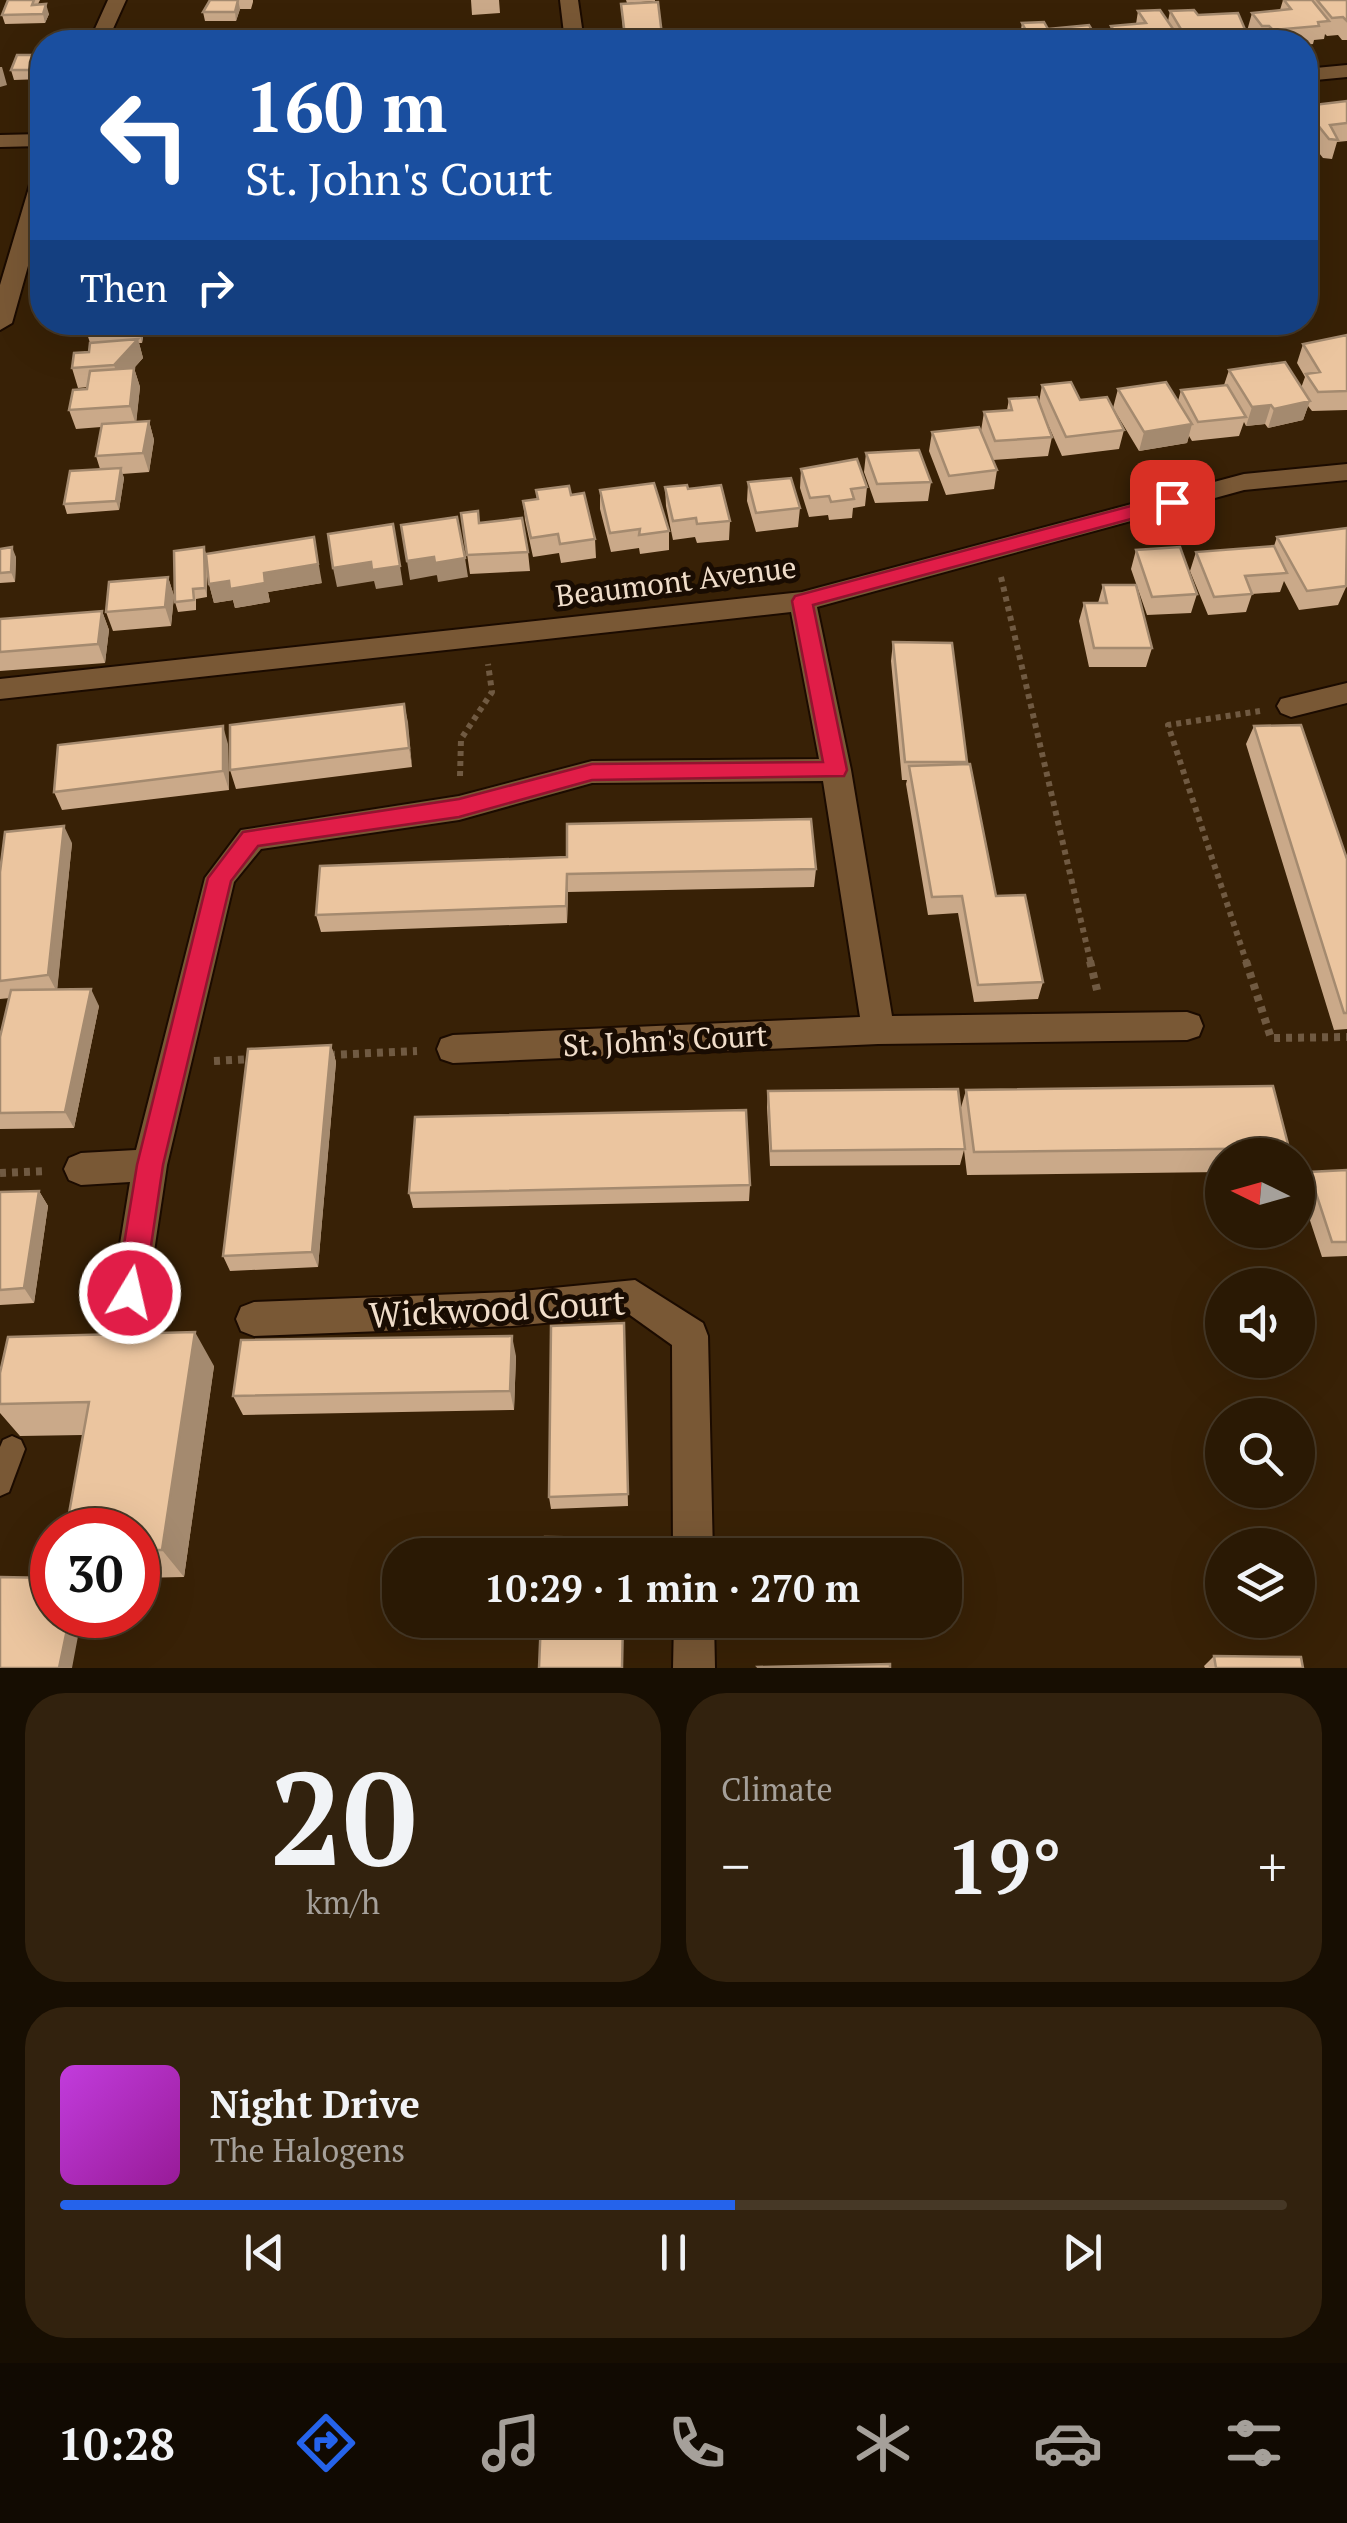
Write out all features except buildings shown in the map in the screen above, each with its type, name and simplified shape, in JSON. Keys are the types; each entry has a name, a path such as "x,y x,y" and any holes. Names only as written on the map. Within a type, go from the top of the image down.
{"street":[{"path":"103,30 117,0"},
{"path":"569,0 573,30"},
{"path":"1318,74 1347,71"},
{"path":"0,141 30,140"},
{"path":"0,323 30,222"},
{"name":"Beaumont Avenue","path":"0,690 802,601 1244,482 1347,472"},
{"path":"802,601 836,770 878,1030"},
{"path":"1291,706 1347,693"},
{"path":"125,1325 150,1165 220,878 252,838 459,808 592,772 836,770"},
{"name":"St. John's Court","path":"453,1049 878,1030 1187,1026"},
{"path":"81,1169 150,1165"},
{"name":"Wickwood Court","path":"254,1319 512,1309 635,1296 690,1336 693,1538"},
{"path":"694,1638 694,1668"}],"lane":[{"path":"0,1483 12,1449"}],"path":[{"path":"994,552 1106,1027"},
{"path":"459,808 461,738 492,692 485,636"},
{"path":"1291,706 1168,726 1271,1038 1347,1037"},
{"path":"314,1056 453,1049"},
{"path":"174,1062 254,1059"}],"route":[{"path":"130,1293 150,1165 220,878 252,838 459,808 592,772 836,770 802,601 1172,502"}]}
